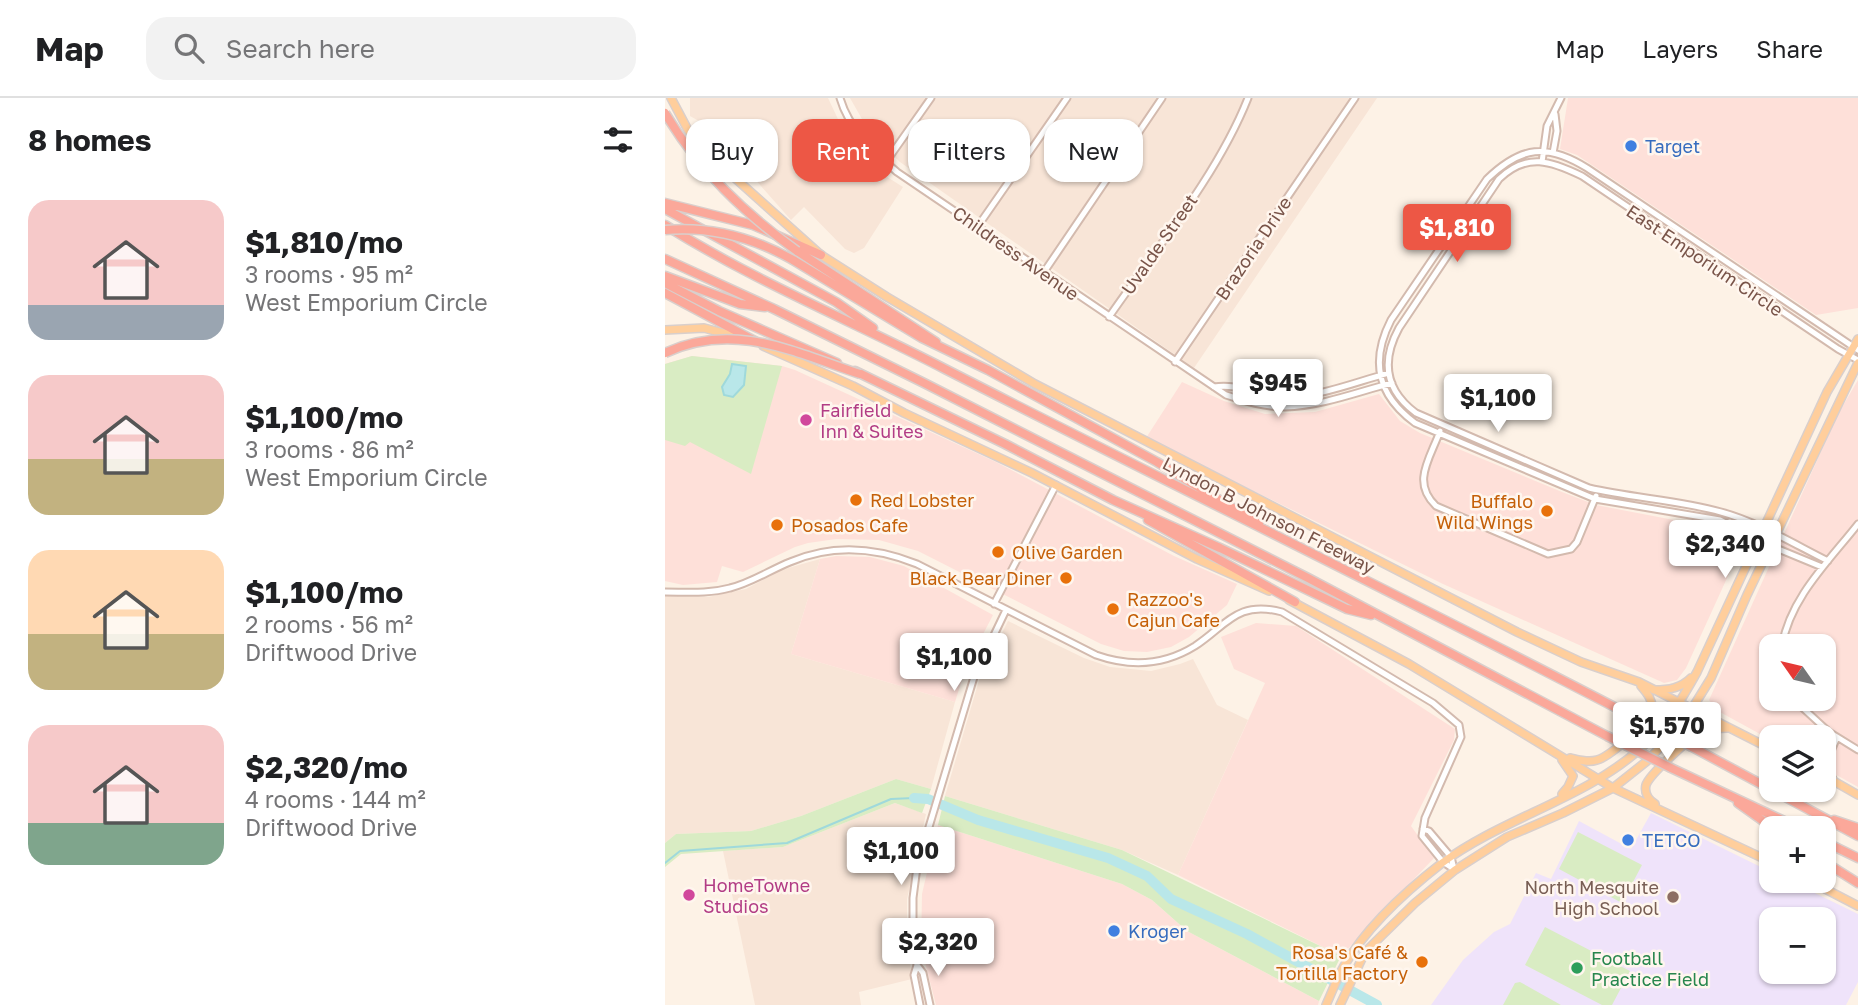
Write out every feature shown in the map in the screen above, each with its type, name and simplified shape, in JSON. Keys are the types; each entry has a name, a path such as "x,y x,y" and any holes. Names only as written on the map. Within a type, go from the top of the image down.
{"highway":[{"path":"665,113 690,151 718,184 795,256 913,333 1207,490 1273,535"},
{"path":"665,203 753,226 821,255"},
{"path":"665,209 836,302 892,342"},
{"path":"665,228 721,233 795,256"},
{"name":"Lyndon B Johnson Freeway","path":"665,228 791,295 892,342 1273,535 1475,633 1858,836"},
{"path":"665,259 774,309 1387,620 1607,736 1773,816"},
{"path":"665,276 740,304 774,309"},
{"path":"665,283 719,311 777,335 1005,444 1128,507 1347,609 1387,620"},
{"path":"665,293 766,347"},
{"path":"665,353 709,338 747,339 860,374"},
{"path":"1128,507 1160,528 1295,603"},
{"path":"1718,790 1759,818"},
{"path":"1816,814 1858,828"},
{"path":"1836,847 1858,858"},
{"path":"1836,870 1858,883"}],"main road":[{"name":"Lyndon B Johnson Freeway","path":"671,98 688,130 707,153 821,255 898,304 1069,402 1517,632 1581,662 1639,682 1759,743"},
{"path":"665,330 704,328 729,334 766,347 853,386 1056,485 1197,559 1295,603 1409,664 1613,788 1759,856"},
{"path":"1326,1005 1343,967 1360,942 1390,909 1443,862 1491,833 1597,778 1640,749 1662,727 1680,704 1697,672 1827,392 1847,355 1855,349 1858,339"},
{"path":"1341,1003 1365,952 1399,918 1455,870 1507,837 1613,788 1665,745 1693,710 1711,678 1858,362"},
{"path":"1654,690 1668,690 1685,684 1697,672"},
{"path":"1562,757 1586,762 1603,758 1646,722 1652,712 1652,702 1639,682"},
{"path":"1668,814 1649,800 1646,791 1650,778 1703,729 1729,728"},
{"path":"1554,752 1568,766 1573,776 1568,787 1554,801"},
{"path":"1836,783 1858,795"},
{"path":"1833,893 1858,906"},
{"path":"1390,909 1399,918"}],"street":[{"name":"Childress Avenue","path":"840,98 849,119"},
{"path":"894,151 931,98"},
{"path":"978,226 1067,98"},
{"path":"1044,272 1162,98"},
{"name":"Uvalde Street","path":"1109,317 1214,166 1236,128 1248,98"},
{"name":"Brazoria Drive","path":"1175,362 1355,98"},
{"path":"1561,98 1547,126 1542,162 1522,164 1505,173 1473,216 1391,342 1389,373 1399,398 1408,407 1443,425 1599,490 1718,511 1776,535 1828,561"},
{"path":"1551,163 1557,131 1555,113"},
{"path":"1544,151 1524,154 1503,163 1486,179 1391,320 1379,351 1383,386 1390,400 1401,413 1415,423 1595,499 1720,520 1759,540 1822,566"},
{"name":"East Emporium Circle","path":"1544,151 1568,156 1855,349"},
{"name":"East Emporium Circle","path":"1542,162 1582,176 1858,362"},
{"name":"Childress Avenue","path":"894,168 1226,396 1283,407 1312,404 1392,383"},
{"path":"1616,199 1622,191"},
{"path":"1465,210 1473,216"},
{"path":"1690,250 1696,241"},
{"path":"1425,270 1434,276"},
{"path":"1750,291 1756,282"},
{"name":"Childress Avenue","path":"1214,387 1227,385 1285,397 1311,394 1389,373"},
{"path":"1311,394 1312,404"},
{"path":"1443,425 1422,478 1426,497 1436,506 1540,551 1548,554 1571,549 1577,542 1599,490"},
{"path":"1517,468 1520,458"},
{"path":"994,604 1056,485"},
{"path":"1668,511 1669,502"},
{"path":"1785,634 1797,607 1822,566 1858,524"},
{"path":"665,590 699,593 729,589 803,557 832,550 859,549 880,552 904,559 1096,655 1139,664 1157,662 1185,652 1224,621 1244,612 1273,610 1290,615 1433,703 1459,726 1461,737 1425,818 1422,836 1443,862 1455,870"},
{"path":"920,1005 914,975 915,880 974,677 1006,610"},
{"path":"1806,711 1821,725"},
{"path":"1837,737 1858,751"},
{"path":"1423,829 1429,831 1451,857 1455,870"},
{"path":"916,965 923,973 930,1005"}],"shaded area":[{"path":"690,98 828,98 838,119 792,119 792,182 894,181 903,187 864,248 854,253 845,249 804,207 791,220 757,182 778,182 778,119 695,119 690,116"},
{"path":"850,98 1377,98 1194,368 929,182 1030,182 1030,119 908,119 908,168 894,156 894,119 862,119"},
{"path":"1568,98 1858,98 1858,308 1816,315 1577,155 1560,149"},
{"path":"692,356 782,366 795,370 996,462 1174,556 1237,584 1227,605 1189,637 1171,647 1147,652 1124,651 1101,644 918,551 879,540 836,539 808,543 743,572 722,566 717,582 683,585 665,581 665,364"},
{"path":"1858,380 1858,787 1836,775 1836,725 1759,725 1759,733 1718,711 1709,700 1838,414"},
{"path":"1182,382 1224,401 1265,414 1315,412 1379,394 1400,421 1420,433 1562,492 1596,505 1705,526 1743,543 1686,668 1677,680 1664,683 1443,584 1146,438"},
{"path":"836,556 870,557 904,566 993,615 966,667 955,702 791,654 820,559"},
{"path":"820,559 791,654 955,702 931,789 896,779 801,816 751,831 676,834 665,843 665,596 708,597 746,589 781,570"},
{"path":"1008,621 1084,658 1110,667 1151,671 1193,659 1217,705 1248,720 1178,875 1122,850 945,796 980,677"},
{"path":"1256,623 1296,626 1455,729 1454,740 1411,826 1434,858 1341,956 1178,875 1265,683 1234,669 1221,637"},
{"path":"895,803 926,814 907,899 907,938 912,979 859,992 861,1005 755,1005 723,851 783,847"},
{"name":"North Mesquite High School","path":"1651,813 1759,866 1759,893 1815,893 1858,914 1858,982 1846,1005 1431,1005 1463,960 1494,932 1510,924 1536,873 1551,879 1579,821 1631,849"},
{"path":"938,825 1122,884 1152,900 1187,931 1319,1001 1318,1005 936,1005 921,947 922,894"}],"green space":[{"path":"692,356 782,366 751,474 690,442 685,446 665,440 665,364"},
{"path":"896,779 931,789 922,813 895,803 783,847 681,854 665,867 665,843 676,834 751,831 801,816"},
{"path":"945,796 1122,850 1341,956 1319,1001 1187,931 1152,900 1122,884 938,825"},
{"path":"1578,832 1642,865 1622,903 1559,869"},
{"name":"Football Practice Field","path":"1545,927 1630,971 1612,1005 1602,1005 1525,965"},
{"path":"1520,982 1561,1005 1503,1005 1515,983"}],"water":[{"path":"732,364 746,366 744,385 733,397 724,395 722,387 730,374"}],"waterway":[{"path":"665,863 680,851 787,843 891,799 914,798"},
{"path":"914,798 928,799 978,820 1108,858 1147,876 1171,899 1247,934 1377,1005"}],"place":[{"name":"Target","path":"1631,146"},
{"name":"Fairfield Inn & Suites","path":"806,420"},
{"name":"Red Lobster","path":"856,500"},
{"name":"Buffalo Wild Wings","path":"1547,511"},
{"name":"Posados Cafe","path":"777,525"},
{"name":"Olive Garden","path":"998,552"},
{"name":"Black Bear Diner","path":"1066,578"},
{"name":"Razzoo's Cajun Cafe","path":"1113,609"},
{"name":"TETCO","path":"1628,840"},
{"name":"HomeTowne Studios","path":"689,895"},
{"name":"North Mesquite High School","path":"1673,897"},
{"name":"Kroger","path":"1114,931"},
{"name":"Rosa's Café & Tortilla Factory","path":"1422,962"},
{"name":"Football Practice Field","path":"1577,968"}]}
